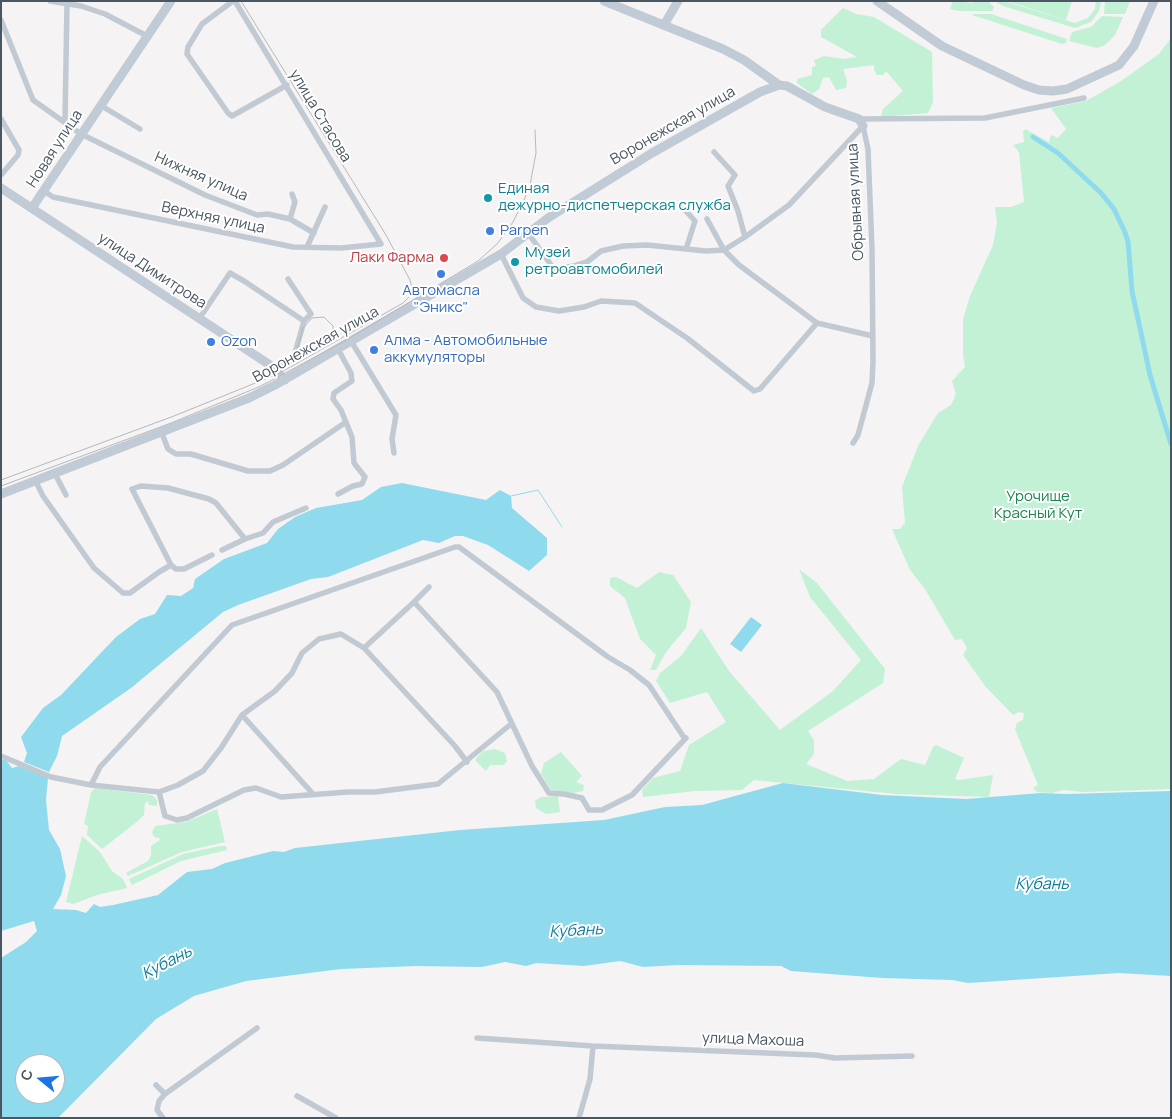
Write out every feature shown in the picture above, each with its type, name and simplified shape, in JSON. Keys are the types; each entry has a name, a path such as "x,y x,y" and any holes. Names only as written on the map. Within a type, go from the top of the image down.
{"street":[{"path":"50,1 67,3 105,14 147,36"},
{"name":"Новая улица","path":"32,208 171,1"},
{"path":"234,1 202,24 188,48 187,54 232,116 287,85"},
{"name":"улица Стасова","path":"234,1 287,85 381,244"},
{"path":"604,1 744,60 779,85 796,89 825,107 861,123 985,118 1084,98"},
{"path":"664,25 678,1"},
{"path":"877,1 942,46 1024,86 1053,91 1067,89 1119,65 1134,46 1154,1"},
{"path":"65,121 67,3"},
{"name":"Нижняя улица","path":"1,20 32,100 65,121 81,134 113,152 182,182 205,195 257,215 268,214 290,219 314,233"},
{"name":"Воронежская улица","path":"1,494 249,398 284,380 502,254 548,218 652,153 739,103 779,85"},
{"name":"Новая улица","path":"100,105 140,129"},
{"path":"1,120 19,150 18,155 1,175"},
{"name":"Обрывная улица","path":"724,250 789,205 861,123"},
{"name":"Обрывная улица","path":"852,443 858,435 872,383 873,336 868,149 861,123"},
{"path":"714,152 735,175 728,186 738,211 745,237"},
{"name":"улица Димитрова","path":"1,188 276,369 284,380"},
{"name":"Верхняя улица","path":"44,191 53,197 270,242 307,247 341,248 381,244"},
{"path":"290,219 295,202 292,194"},
{"path":"307,247 326,207"},
{"path":"684,209 695,221 686,249"},
{"path":"707,219 724,250 738,265 817,323 873,336"},
{"path":"528,233 554,269 587,262 601,251 623,246 647,245 724,250"},
{"path":"502,254 523,298 536,307 559,311 584,307 601,301 635,303 687,338 754,392 760,389 817,323"},
{"path":"199,319 230,272 304,321"},
{"path":"276,369 290,361 295,353 304,321 311,314 288,279"},
{"path":"351,341 396,415 392,439 394,453"},
{"path":"338,349 352,377 352,381 334,394 333,400 346,422 352,437 354,463 365,478 362,484 353,486 338,494"},
{"path":"161,431 168,449 176,454 191,454 248,471 270,471 283,465 346,422"},
{"path":"54,472 66,495"},
{"path":"36,480 43,496 94,568 123,593 130,593 158,572 171,566"},
{"path":"212,555 184,569 176,569 171,566 132,489 141,486 168,488 209,499 216,504 245,538"},
{"path":"222,550 245,538 263,533 273,522 306,508"},
{"path":"91,785 100,767 232,625 455,547 459,547 649,685 686,738 632,795 602,810 589,810 582,798 549,793 532,766 497,692 414,602"},
{"path":"364,648 429,587"},
{"path":"4,757 51,777 91,785 159,792 178,785 203,771 221,748 242,715 275,691 292,673 302,654 319,639 341,634 364,648 456,746 467,762"},
{"path":"242,715 313,794"},
{"path":"159,792 164,813 172,820 187,818 244,790 256,788 281,797 375,792 438,784 511,724"},
{"path":"163,1118 157,1110 159,1101 165,1094 257,1028"},
{"name":"улица Махоша","path":"477,1038 593,1046 815,1055 835,1058 912,1056"},
{"path":"579,1118 590,1079 593,1046"},
{"path":"156,1085 165,1094"},
{"path":"297,1096 336,1118"}],"green space":[{"path":"953,1 973,3 974,1 988,1 994,7 992,11 959,11 950,9"},
{"path":"994,1 1004,1 1075,23 1088,18 1095,9 1096,1 1101,3 1099,11 1091,22 1075,28 1003,6"},
{"path":"1007,1 1072,1 1066,20"},
{"path":"1105,1 1130,1 1125,14 1104,14"},
{"path":"843,8 856,14 874,17 932,52 933,102 928,113 881,117 883,109 903,91 886,71 883,75 877,75 874,65 843,69 847,81 846,88 836,90 829,77 823,78 819,89 812,94 797,83 797,79 812,75 812,67 816,66 814,60 824,56 844,59 857,57 821,37 821,30"},
{"path":"991,14 1067,39 1066,43 1062,44 972,15"},
{"path":"1102,16 1123,17 1115,35 1105,45 1097,48 1069,41 1072,32 1091,27"},
{"name":"Урочище Красный Кут","path":"1171,38 1171,789 1037,792 1033,788 1038,785 1015,729 1017,723 1023,720 1024,713 1019,712 1013,715 985,686 963,655 967,648 962,639 955,640 925,589 910,570 892,529 900,529 905,523 902,487 918,446 938,413 951,405 956,394 952,381 965,367 963,319 970,296 993,245 997,223 995,207 1011,207 1024,202 1019,152 1013,145 1024,142 1023,132 1025,129 1049,142 1051,135 1058,138 1066,129 1051,108 1086,101 1121,81 1159,54"},
{"path":"799,569 817,583 885,669 883,683 808,731 814,740 814,754 806,764 847,781 874,779 901,759 925,765 933,747 936,745 964,758 955,779 993,775 989,797 896,794 754,780 742,790 695,791 643,797 642,790 653,778 680,771 689,745 726,722 707,692 670,703 656,681 660,673 681,656 701,628 729,671 780,730 833,691 861,660 810,597"},
{"path":"659,572 673,575 691,602 686,628 666,652 656,670 650,670 656,655 640,639 625,598 610,586 610,578 616,577 637,588"},
{"path":"495,749 505,753 507,761 504,765 490,765 486,771 475,760 483,751"},
{"path":"561,752 582,776 576,782 584,785 583,791 574,793 551,790 541,774 544,763"},
{"path":"95,788 152,795 157,800 157,806 149,805 148,801 145,803 144,815 102,849 87,835 88,826 84,824 91,792"},
{"path":"558,796 560,812 546,814 536,808 535,801 541,797"},
{"path":"217,809 225,842 182,852 128,876 126,873 148,861 151,855 151,846 160,840 154,837 152,832 155,826 186,822"},
{"path":"82,836 100,852 112,871 123,879 127,888 97,895 73,904 66,902"},
{"path":"226,846 227,850 181,861 132,885 129,879 183,854"}],"water":[{"path":"402,483 486,500 500,490 511,496 512,508 547,538 547,555 529,571 488,545 463,536 455,536 439,543 423,540 328,577 311,579 238,605 223,612 131,688 62,736 57,756 49,772 24,762 27,753 21,737 43,708 61,695 116,637 140,619 155,614 167,595 181,596 193,588 195,579 224,559 267,543 278,529 295,517 316,508 362,500 381,487"},
{"path":"751,617 762,625 741,652 730,644"},
{"name":"Кубань","path":"1,760 6,760 12,768 19,766 48,778 46,800 49,830 60,849 66,876 61,895 53,909 76,910 86,913 94,904 100,907 158,895 187,872 212,869 225,863 273,851 284,852 295,848 460,830 604,820 665,807 702,805 783,783 882,795 966,799 1041,793 1171,791 1171,976 1119,973 968,983 952,980 882,978 791,971 781,966 678,965 643,967 620,961 584,966 536,963 526,966 505,962 482,967 416,966 341,969 246,981 194,996 156,1019 58,1118 1,1118 1,958 26,942 37,931 34,921 1,931"}],"waterway":[{"path":"1033,137 1058,153 1101,193 1114,209 1124,230 1128,241 1132,291 1150,375 1171,444"},
{"path":"511,496 538,490 562,527"}],"tram line":[{"path":"1,480 174,416 280,373 403,303 410,296 412,288 410,280 386,235 241,1"},
{"path":"288,366 295,356 303,328 312,318 324,317 333,326 333,338 327,346"}],"railway":[{"path":"1,486 171,423 261,386 343,342 478,261 497,244 513,222 524,200 530,185 536,153 535,130"}],"place":[{"name":"Единая дежурно-диспетчерская служба","path":"488,198"},
{"name":"Parpen","path":"490,231"},
{"name":"Лаки Фарма","path":"444,258"},
{"name":"Музей ретроавтомобилей","path":"515,262"},
{"name":"Автомасла \"Эникс\"","path":"441,274"},
{"name":"Ozon","path":"211,342"},
{"name":"Алма - Автомобильные аккумуляторы","path":"374,350"}]}
